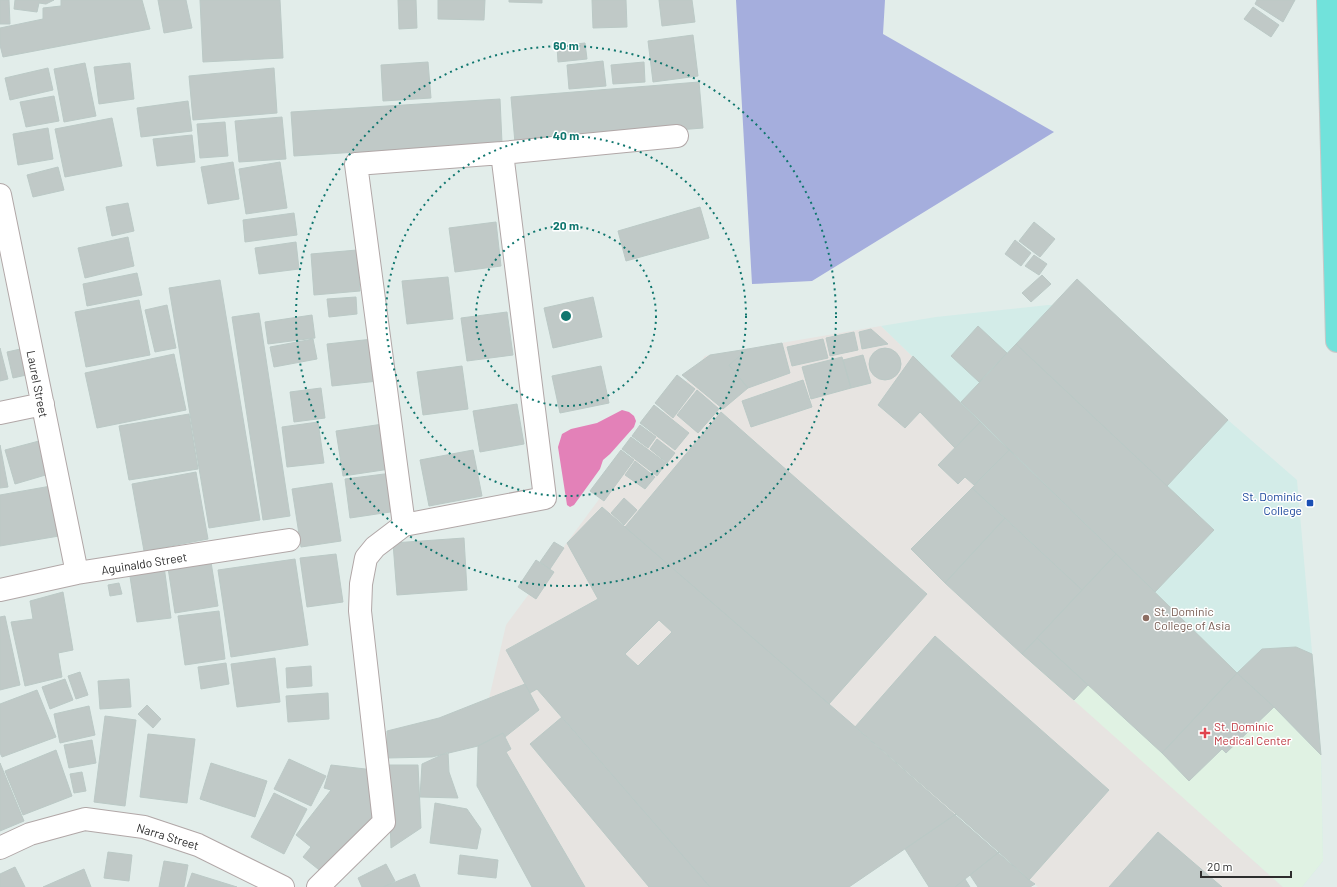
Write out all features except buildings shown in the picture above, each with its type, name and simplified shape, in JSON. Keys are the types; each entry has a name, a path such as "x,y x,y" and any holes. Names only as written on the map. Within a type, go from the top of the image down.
{"main road":[{"path":"1328,0 1333,46 1337,341"}],"street":[{"path":"404,525 356,164 502,153 677,136"},
{"path":"318,887 384,822 360,611 361,584 366,558 375,547 404,525 545,498 502,153"},
{"name":"Laurel Street","path":"0,195 2,221 77,573"},
{"path":"0,413 42,404"},
{"name":"Aguinaldo Street","path":"0,590 77,573 289,540"},
{"name":"Narra Street","path":"0,848 30,834 85,819 144,827 198,845 283,887"}],"shaded area":[{"path":"736,0 885,0 883,34 1054,132 812,281 752,284"},
{"name":"St. Dominic College of Asia","path":"1048,305 1107,307 1228,420 1297,480 1321,755 1323,861 1302,887 1283,887 1190,803 972,488 1009,450 881,326 936,317"},
{"path":"881,326 1009,450 974,485 1190,803 1283,887 1038,887 956,814 849,887 532,887 478,746 506,625 705,356"},
{"path":"622,410 629,412 634,416 636,421 634,427 603,460 600,469 574,505 570,507 567,505 558,447 562,434 571,429 597,423"},
{"name":"St. Dominic Medical Center","path":"1116,554 1237,673 1274,707 1321,755 1323,861 1302,887 1283,887 1022,654"}],"place":[{"name":"St. Dominic College","path":"1310,503"},
{"name":"St. Dominic College of Asia","path":"1146,618"},
{"name":"St. Dominic Medical Center","path":"1205,733"}]}
